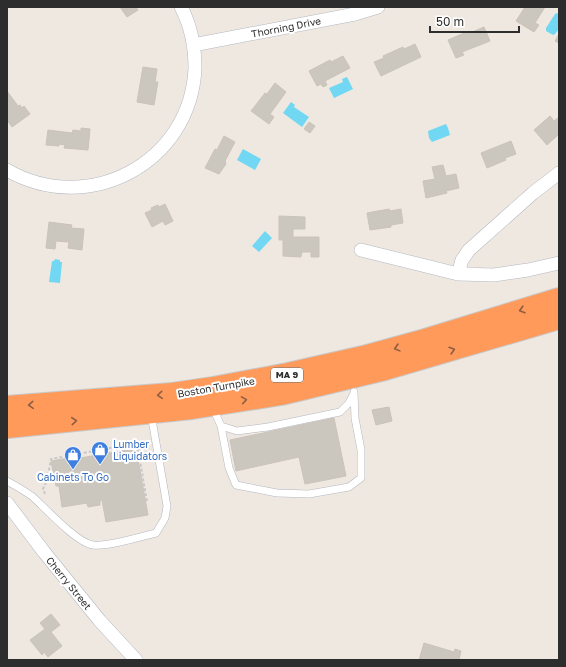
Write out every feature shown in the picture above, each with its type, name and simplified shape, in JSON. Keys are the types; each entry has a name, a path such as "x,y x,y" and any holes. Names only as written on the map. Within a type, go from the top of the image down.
{"highway":[{"name":"Boston Turnpike","path":"7,407 172,394 204,390 288,374 363,357 425,340 559,299"},
{"name":"Boston Turnpike","path":"7,427 212,406 281,394 354,384 433,356 559,318"}],"street":[{"path":"7,170 17,176 49,186 66,188 83,187 116,180 145,163 158,152 169,140 186,111 194,78 195,61 193,44 190,28 181,7"},
{"name":"Thorning Drive","path":"193,44 355,14 378,7"},
{"path":"458,274 462,260 469,250 533,193 559,173"},
{"path":"360,250 458,274 494,275 528,270 559,263"},
{"name":"Cherry Street","path":"7,503 44,552 100,621 136,660"}],"lane":[{"path":"221,426 237,431 268,427 340,412 349,403 354,384"},
{"path":"212,406 221,426 230,468 236,485 277,493 309,494 349,487 360,478 361,450 355,418 354,384"},
{"path":"7,481 33,497 72,533 90,545 97,546 131,540 156,533 164,518 167,506 151,413"}],"path":[{"path":"49,512 49,506 43,489 47,480 51,459 137,443 147,502"},
{"path":"124,445 125,450"}],"water":[{"path":"557,13 559,14 559,29 553,35 546,31 546,28"},
{"path":"347,77 353,89 334,98 329,88 343,82 342,79"},
{"path":"291,102 295,105 294,107 309,117 302,127 283,113"},
{"path":"446,124 450,135 432,142 429,138 428,131"},
{"path":"243,149 261,159 255,170 237,160"},
{"path":"265,231 272,238 259,252 252,246"},
{"path":"55,259 62,262 60,283 49,282 52,261"}],"building":[{"path":"120,7 136,7 138,10 127,17"},
{"path":"525,7 545,7 535,23 539,25 534,32 516,21"},
{"path":"484,27 490,41 462,52 464,55 456,58 448,40 469,31 470,33"},
{"path":"559,34 559,43 555,41"},
{"path":"415,44 421,57 381,76 374,62 403,47 404,49"},
{"path":"343,56 350,68 325,81 327,85 323,87 321,84 317,86 309,71 330,60 331,62"},
{"path":"143,67 157,69 155,82 158,82 154,105 137,102"},
{"path":"275,83 286,92 270,114 274,117 269,124 251,111"},
{"path":"7,91 18,106 20,105 22,108 24,106 30,114 12,127 7,120"},
{"path":"550,116 554,121 559,117 559,134 547,145 534,130"},
{"path":"309,122 315,126 310,133 304,129"},
{"path":"81,128 90,129 88,150 64,148 65,145 59,144 59,146 46,145 48,130 72,133 73,130 81,131"},
{"path":"224,136 235,142 225,161 226,164 219,174 205,168"},
{"path":"511,141 516,154 487,168 481,153"},
{"path":"443,165 446,176 456,174 459,188 446,191 447,193 426,198 423,181 435,179 432,167"},
{"path":"165,204 173,221 165,225 163,221 152,227 145,213 152,210 151,208 158,205 159,207"},
{"path":"389,209 390,211 401,209 403,223 391,225 391,227 370,230 367,213"},
{"path":"279,216 305,217 305,229 293,229 293,237 319,237 319,257 311,257 311,252 302,252 301,257 283,256 283,240 279,240"},
{"path":"49,222 72,225 71,228 84,229 82,250 68,248 69,242 56,241 55,249 46,248"},
{"path":"389,407 392,421 376,425 372,410"},
{"path":"334,418 346,476 305,484 299,457 236,471 230,440"},
{"path":"136,448 148,515 106,522 102,500 100,501 100,505 88,507 87,503 62,507 59,486 56,486 51,461 74,457 75,459"},
{"path":"51,614 60,625 51,632 62,646 48,657 44,652 42,655 30,640 45,629 40,623"},
{"path":"424,643 454,652 455,649 461,651 459,660 419,660"}],"place":[{"name":"Lumber Liquidators","path":"100,465"},
{"name":"Cabinets To Go","path":"73,470"}]}
